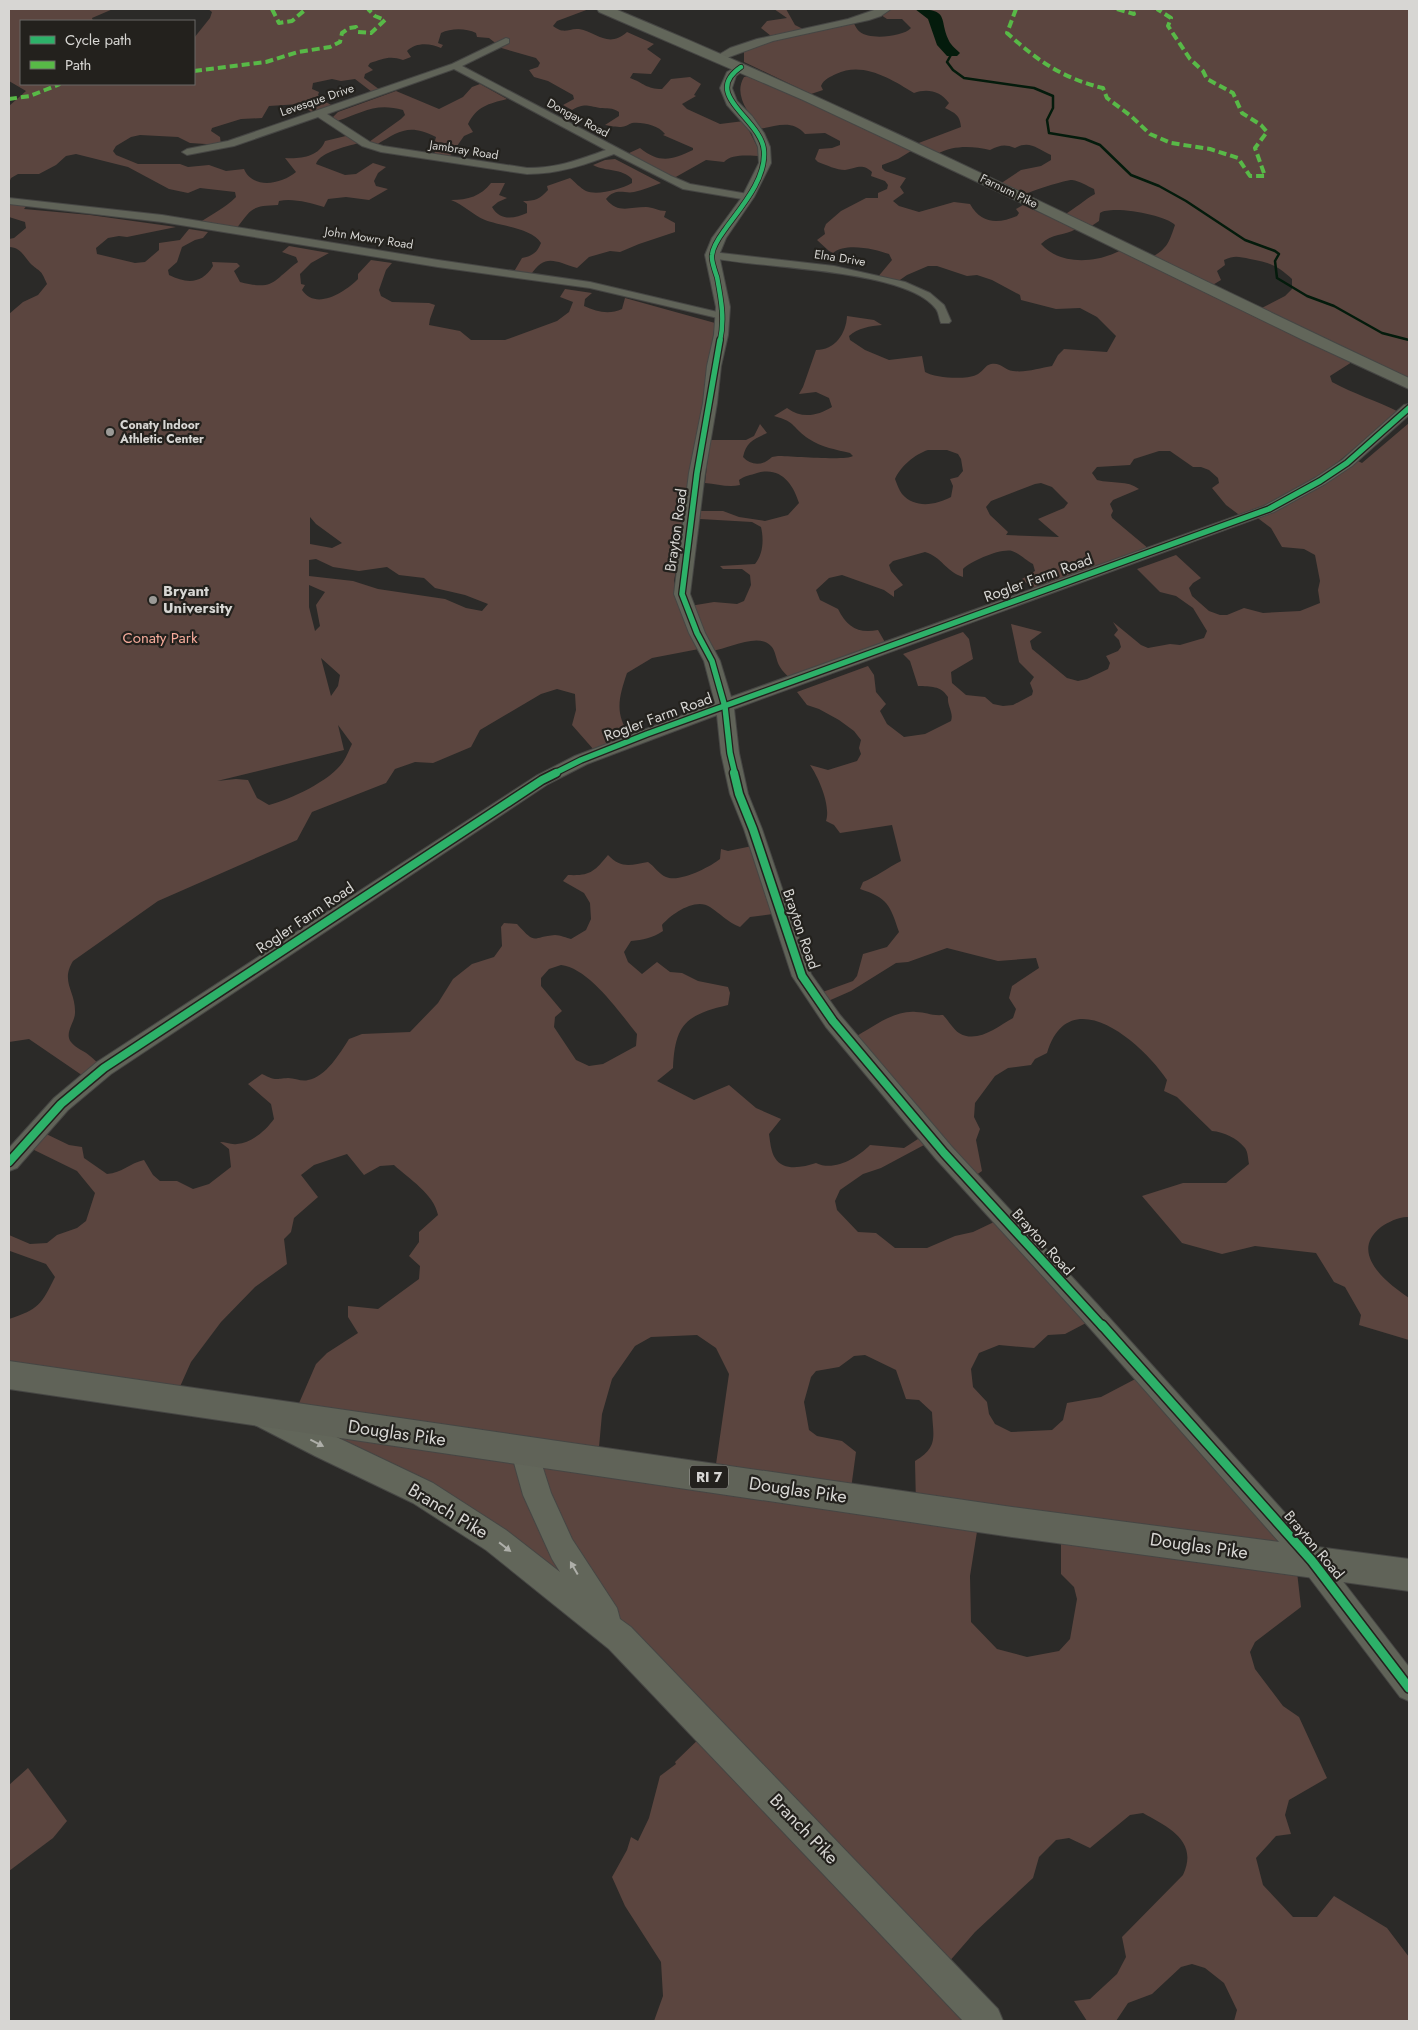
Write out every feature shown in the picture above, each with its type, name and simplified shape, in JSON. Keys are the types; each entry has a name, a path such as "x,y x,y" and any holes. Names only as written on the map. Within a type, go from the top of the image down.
{"main road":[{"name":"Farnum Pike","path":"604,9 721,58 958,167 1409,384"},
{"name":"Douglas Pike","path":"9,1375 1012,1522 1409,1575"},
{"name":"Branch Pike","path":"258,1413 325,1448 423,1494 496,1540 620,1638 986,2021"},
{"name":"Branch Pike","path":"525,1452 537,1495 562,1549 589,1594 620,1638"}],"street":[{"path":"721,58 741,47 858,19 885,9"},
{"path":"455,66 506,41"},
{"name":"Levesque Drive","path":"187,152 230,144 455,66"},
{"name":"Dongay Road","path":"455,66 612,151 687,187 748,197"},
{"path":"712,255 719,238 748,197 765,163 764,148 758,133 748,119 731,102 726,88 732,74 741,67"},
{"name":"Jambray Road","path":"319,114 366,144 381,149 508,169 549,171 569,167 612,151"},
{"name":"John Mowry Road","path":"9,201 112,211 200,223 433,263 590,285 722,316"},
{"name":"Brayton Road","path":"712,255 721,294 721,335 714,366 710,403 697,473 682,594 697,633 712,660 725,707 730,753 739,794 754,828 802,976 833,1021 944,1153 1312,1561 1409,1688"},
{"name":"Elna Drive","path":"712,255 822,268 900,284 927,296 940,306 946,321"},
{"name":"Rogler Farm Road","path":"9,1162 61,1104 104,1068 542,780 581,760 647,734 1269,509 1320,481 1347,463 1409,408"}],"green space":[{"path":"9,9 113,9 92,18 93,20 20,20 20,85 195,85 195,37 210,18 212,12 208,9 589,9 557,21 553,26 564,31 579,29 608,39 620,37 627,32 654,44 647,49 661,59 651,74 633,73 630,78 649,87 662,89 671,79 690,77 701,84 694,95 696,96 682,104 687,109 720,124 744,121 762,156 736,156 724,162 706,160 674,178 627,154 640,148 654,156 666,159 686,153 693,150 693,148 663,135 665,134 662,131 650,125 632,123 621,127 605,125 619,116 619,112 614,109 580,106 572,110 563,105 574,99 573,95 548,81 534,77 529,70 538,67 540,63 536,58 498,47 489,38 477,37 476,33 472,31 454,29 441,33 438,43 443,45 441,48 428,44 419,45 407,51 411,57 403,60 390,58 370,63 368,66 373,70 365,74 364,78 380,90 372,92 355,79 341,81 332,79 313,83 312,89 319,92 318,95 324,101 333,106 313,113 300,104 269,106 262,118 241,119 212,128 211,131 220,137 221,145 190,143 178,137 140,135 131,137 116,146 113,151 116,155 138,164 180,164 188,167 209,165 226,171 244,169 248,176 254,180 268,183 283,180 296,172 285,158 297,158 314,154 325,141 350,135 362,142 329,152 319,159 316,164 345,175 356,174 373,163 386,167 378,173 374,181 376,186 388,189 369,200 346,197 328,199 324,207 302,201 279,201 278,205 257,207 249,212 236,229 199,223 232,201 236,197 235,192 200,188 188,193 169,189 128,167 76,154 66,156 56,165 39,174 18,174 11,178 9,183 9,106 26,91 9,81"},
{"path":"774,9 786,9 795,25 803,29 771,36 761,28 767,21 787,18"},
{"path":"877,9 1409,9 1409,384 1256,311 1285,296 1292,289 1292,279 1273,265 1240,257 1228,258 1224,260 1225,265 1217,271 1221,280 1211,286 1152,257 1162,251 1169,240 1175,225 1170,221 1139,212 1116,210 1100,213 1099,221 1090,227 1064,215 1095,194 1094,189 1068,180 1023,195 1000,184 1021,170 1041,166 1051,160 1051,155 1037,148 1029,145 1015,148 1002,146 990,150 963,147 937,154 916,144 961,127 956,115 945,108 949,103 938,93 924,91 914,93 876,73 856,70 846,71 829,77 821,86 823,90 811,94 744,62 744,52 754,45 853,22 860,32 878,37 901,34 911,28 902,19 887,19 878,13 880,10"},
{"path":"753,75 911,151 898,159 882,165 885,171 906,178 900,187 904,193 893,201 899,206 919,212 954,202 970,204 974,211 985,219 997,221 1017,216 1019,213 1016,209 1023,205 1076,229 1049,238 1041,244 1058,256 1069,259 1091,260 1121,250 1352,362 1330,376 1332,382 1399,412 1317,479 1284,499 1242,517 1226,505 1212,488 1219,483 1218,478 1209,470 1193,467 1170,451 1159,451 1134,459 1130,465 1097,467 1092,473 1097,480 1125,483 1139,489 1113,500 1110,504 1113,511 1111,515 1112,518 1149,549 1034,590 1022,579 1035,571 1033,564 1012,551 1001,551 972,562 963,569 963,577 952,571 936,557 925,552 893,561 889,565 891,571 903,585 894,591 894,597 884,590 842,575 829,578 816,590 820,600 838,609 849,625 854,628 865,631 878,630 886,644 790,679 780,667 773,648 765,642 743,642 712,651 690,606 714,602 737,604 744,601 751,585 750,575 742,569 723,569 720,566 755,564 761,551 762,537 761,527 752,522 700,519 701,511 723,511 739,517 765,521 788,515 799,503 789,483 779,474 772,472 765,471 745,477 739,480 740,485 736,486 705,483 710,440 746,440 754,436 760,424 767,433 751,442 746,448 743,457 750,462 757,464 778,456 830,458 853,456 850,453 814,442 791,423 774,416 787,408 798,414 810,415 832,407 829,398 816,392 799,394 816,350 829,347 838,340 842,335 847,316 874,320 882,325 864,328 849,336 850,340 865,350 889,360 922,356 925,372 950,378 971,377 980,373 991,364 997,364 1010,370 1018,371 1052,366 1064,349 1107,352 1116,336 1097,317 1080,308 1056,309 1021,300 1020,295 992,280 977,275 967,276 937,266 928,266 907,275 897,282 877,278 892,260 889,254 853,247 833,253 829,251 817,240 825,234 826,224 841,211 866,198 878,198 878,193 887,189 888,185 885,181 871,176 872,172 865,168 859,167 842,170 818,162 815,159 819,149 840,145 840,141 825,133 805,134 795,126 789,125 759,129 741,97 740,90 744,77","holes":["928,450 947,450 958,454 963,471 958,477 950,479 953,486 951,497 932,504 919,504 907,499 902,494 895,479 908,462","1041,483 1052,487 1068,503 1064,508 1038,519 1059,537 1006,535 1008,532 990,515 986,507 991,501"]},
{"path":"480,84 507,99 489,104 475,113 468,124 473,132 464,136 448,159 431,156 440,147 435,141 436,137 418,130 404,130 376,145 369,142 401,119 405,115 403,110 384,107 361,112 337,121 333,117 338,112 396,91 439,109 463,97 472,87"},
{"path":"615,159 661,183 634,192 613,193 606,199 610,204 619,208 646,207 666,211 664,217 675,223 675,232 620,252 610,251 589,257 577,268 556,261 550,261 540,264 530,276 512,275 522,258 534,254 538,249 541,243 537,238 515,228 485,220 451,200 474,196 491,183 505,183 499,195 507,198 492,207 495,212 503,217 517,217 527,213 527,204 523,201 537,199 548,190 547,186 570,178 584,190 596,193 609,191 632,183 632,179 624,173 593,165 605,160"},
{"name":"Conaty Park","path":"9,202 28,204 24,209 90,215 176,227 127,237 108,238 96,248 97,254 135,263 145,262 159,250 159,243 180,240 189,229 208,232 203,238 182,247 177,262 168,270 169,275 188,281 194,281 204,276 213,266 212,262 237,263 240,266 234,271 240,282 251,285 267,285 298,262 296,257 282,252 289,246 329,253 311,263 300,274 301,284 305,285 302,290 308,296 315,299 330,297 346,289 358,279 358,274 371,260 392,263 386,270 379,290 381,296 392,302 429,303 435,305 429,325 460,331 471,340 505,340 557,321 569,312 573,302 560,297 565,289 592,293 585,299 584,306 598,311 612,312 622,309 625,298 715,323 689,499 674,581 681,611 699,649 652,658 627,673 620,698 620,712 630,735 594,750 572,725 576,710 575,694 557,689 541,694 480,730 471,747 433,763 415,762 395,769 386,783 312,812 297,840 158,901 73,961 69,968 68,981 75,1005 75,1016 69,1031 69,1039 77,1048 88,1054 101,1067 89,1080 29,1039 9,1042 9,314 23,302 38,295 47,284 41,273 21,252 13,247 9,247 9,239 14,238 26,228 25,222 9,217","holes":["310,517 316,524 342,543 332,548 310,544","316,559 333,567 359,571 387,567 399,575 424,578 435,588 465,595 488,604 482,611 466,608 445,599 378,589 353,581 309,576 309,560","309,585 325,592 316,605 320,626 315,631 309,607","321,658 340,675 338,686 331,696","338,725 352,744 343,762 329,776 299,794 269,805 257,798 248,780 217,781 344,750"]},
{"path":"1409,423 1409,1217 1402,1217 1381,1227 1372,1237 1368,1247 1374,1267 1409,1298 1409,1340 1359,1325 1361,1315 1345,1287 1334,1282 1316,1253 1255,1246 1222,1254 1182,1243 1142,1196 1183,1183 1226,1183 1249,1164 1247,1151 1234,1138 1212,1131 1177,1097 1164,1091 1167,1080 1156,1065 1124,1036 1106,1025 1088,1019 1072,1021 1057,1031 1047,1053 1035,1059 1031,1065 1008,1068 995,1076 975,1103 974,1117 980,1129 976,1140 982,1171 972,1178 853,1038 891,1017 907,1012 943,1015 959,1033 966,1036 973,1037 994,1030 1013,1018 1016,1009 1009,998 1012,986 1039,968 1036,958 998,961 947,948 908,962 896,963 851,991 826,1002 820,993 853,981 857,976 863,954 887,947 899,932 887,904 877,896 860,889 863,882 901,861 892,825 840,833 834,825 826,821 826,800 810,765 828,770 857,761 861,754 859,748 861,740 854,731 839,720 807,705 797,692 868,666 874,675 876,692 886,704 880,711 887,724 904,737 925,734 951,721 952,718 948,697 945,693 942,690 931,687 918,686 910,661 903,654 963,632 969,639 973,659 951,672 952,683 966,695 985,697 993,704 1003,706 1013,705 1032,695 1033,691 1030,683 1034,677 1019,662 1011,624 1042,632 1030,641 1032,649 1067,678 1078,681 1108,669 1110,663 1106,656 1118,651 1121,647 1119,640 1114,635 1118,630 1113,622 1141,645 1148,648 1170,644 1180,645 1204,638 1207,631 1193,608 1176,596 1160,592 1137,569 1176,555 1201,578 1189,588 1192,596 1209,611 1220,615 1227,615 1244,608 1263,613 1300,611 1320,603 1318,590 1320,581 1315,555 1304,549 1282,547 1271,528 1255,516 1354,459 1362,463"},
{"path":"757,845 780,913 750,917 740,927 704,904 691,905 677,912 666,921 662,925 663,931 647,938 631,941 624,952 628,962 642,974 657,962 670,972 682,973 698,981 728,987 730,993 728,1005 702,1013 693,1018 680,1031 674,1053 673,1068 657,1081 694,1100 729,1085 756,1108 781,1119 769,1134 770,1143 775,1158 788,1167 800,1167 816,1163 830,1166 838,1165 859,1155 870,1145 904,1148 918,1139 924,1145 881,1168 863,1174 840,1190 835,1201 837,1210 858,1232 876,1233 895,1248 927,1248 955,1236 973,1232 994,1222 1086,1323 1065,1334 1048,1335 1034,1348 999,1345 979,1353 971,1369 973,1387 987,1402 989,1414 995,1424 1011,1432 1052,1430 1063,1420 1067,1403 1101,1397 1143,1375 1158,1390 1296,1563 1301,1607 1255,1642 1250,1652 1255,1669 1283,1706 1299,1717 1327,1778 1289,1800 1285,1815 1291,1834 1276,1836 1256,1858 1263,1885 1293,1917 1317,1917 1334,1896 1387,1928 1409,1957 1409,2021 1234,2021 1237,2010 1224,1983 1205,1968 1192,1964 1181,1967 1152,1994 1128,2003 1116,2021 1087,2021 1074,2001 1090,1999 1117,1974 1126,1957 1122,1937 1183,1875 1187,1863 1187,1853 1184,1844 1178,1836 1143,1813 1130,1815 1090,1848 1069,1838 1056,1840 1039,1857 1033,1878 975,1932 941,1971 986,2021 654,2021 663,1996 661,1962 625,1906 612,1877 627,1850 631,1837 638,1841 649,1818 660,1776 676,1764 675,1762 706,1732 612,1629 293,1417 316,1364 327,1353 358,1333 348,1317 348,1306 378,1309 419,1279 420,1266 409,1256 419,1242 419,1232 438,1215 432,1200 394,1165 380,1166 364,1175 347,1154 314,1165 301,1175 318,1197 294,1218 291,1232 284,1239 287,1264 255,1287 221,1322 191,1362 174,1400 9,1377 9,1319 27,1312 38,1305 55,1277 46,1264 10,1251 9,1235 30,1244 47,1243 57,1235 77,1228 86,1221 95,1193 77,1171 28,1147 40,1131 69,1145 82,1147 84,1158 107,1174 117,1172 144,1160 153,1175 160,1181 177,1181 193,1189 209,1184 231,1167 229,1149 220,1142 235,1144 253,1139 274,1119 271,1104 248,1084 262,1074 275,1079 308,1080 315,1078 327,1069 349,1039 362,1034 410,1032 438,1003 453,979 472,964 494,957 502,946 501,927 504,923 517,924 531,938 555,935 571,939 586,930 591,919 590,903 584,893 563,881 568,875 582,875 591,872 608,855 617,862 626,865 648,862 666,877 679,878 702,870 720,859 721,849 728,851","holes":["561,965 572,968 593,983 637,1034 636,1046 603,1064 589,1066 576,1060 554,1027 555,1017 562,1011 541,986 541,978 549,969","697,1335 716,1348 729,1374 714,1478 598,1458 602,1414 612,1379 635,1346 651,1337","865,1355 896,1370 906,1399 919,1400 932,1412 933,1440 931,1446 923,1456 915,1461 916,1506 850,1496 856,1452 842,1441 817,1436 809,1430 804,1402 811,1377 816,1371 839,1367 854,1356","979,1519 1061,1531 1061,1574 1074,1587 1077,1599 1070,1639 1059,1651 1027,1657 997,1649 971,1622 970,1576"]},
{"path":"28,1768 67,1821 53,1838 9,1871 9,1785"}],"waterway":[{"path":"922,9 935,17 944,45 952,53"},
{"path":"952,53 947,62 953,70 964,78 1034,88 1053,96 1053,108 1047,120 1049,133 1085,139 1100,145 1131,175 1159,186 1186,201 1245,240 1275,251 1279,254 1275,261 1277,278 1307,296 1334,306 1382,333 1409,340"}],"marked path":[{"path":"272,9 279,23 292,21 306,9"},
{"path":"195,71 266,62 298,52 330,47 340,42 342,33 352,27 356,27 358,32 371,33 385,20 375,16 368,9"},
{"path":"1016,9 1007,33 1029,53 1050,68 1074,80 1103,88 1107,98 1131,116 1150,134 1171,143 1210,149 1238,158 1250,176 1265,176 1255,148 1267,132 1261,125 1242,113 1233,93 1207,79 1203,71 1190,59 1168,26 1171,18 1157,9"},
{"path":"1117,9 1134,14 1132,9"},
{"path":"9,99 30,96 58,85"}],"cycle path":[{"path":"741,67 731,74 726,88 731,102 748,119 758,133 764,147 765,163 748,197 719,238 712,255 723,307 721,335 714,366 710,403 697,473 682,594 697,633 712,661 725,707 730,753 739,794 753,829 802,976 833,1021 944,1153 1089,1311 1312,1561 1409,1688"},
{"path":"9,1162 61,1104 104,1068 542,780 581,760 647,734 1269,509 1320,481 1347,463 1409,408"}],"place":[{"name":"Conaty Indoor Athletic Center","path":"110,432"},
{"name":"Bryant University","path":"153,600"}]}
